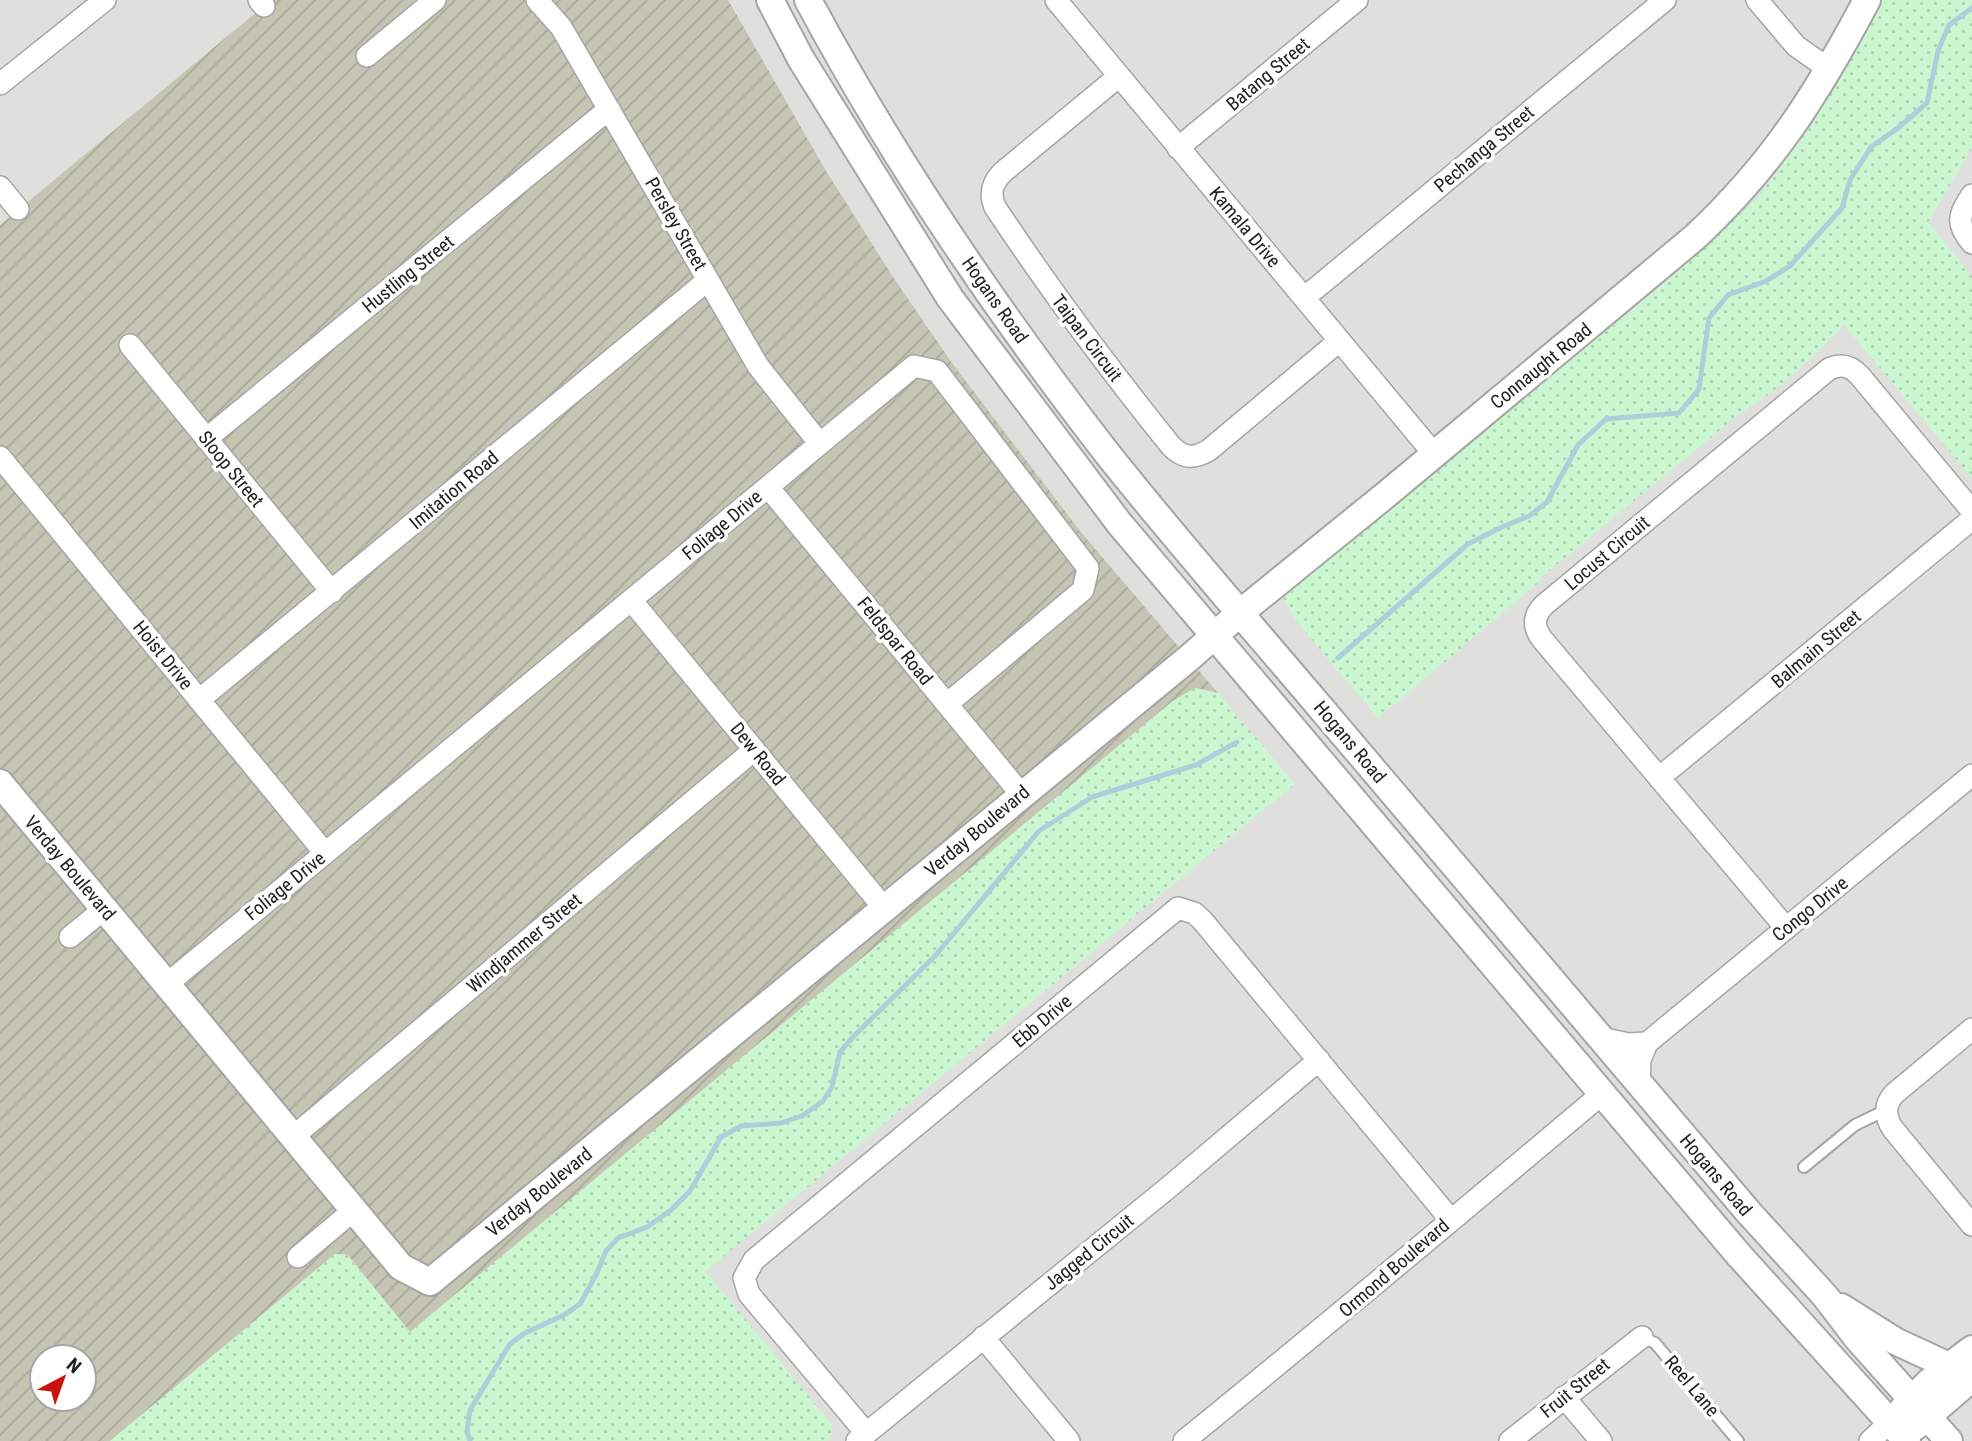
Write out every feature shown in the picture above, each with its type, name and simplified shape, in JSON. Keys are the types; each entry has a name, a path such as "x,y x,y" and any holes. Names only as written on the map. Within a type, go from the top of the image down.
{"street":[{"path":"0,84 105,0"},
{"path":"367,56 435,0"},
{"name":"Persley Street","path":"537,0 561,27 758,366 820,444"},
{"name":"Hogans Road","path":"770,0 801,60 950,298 1119,523 1738,1254 1901,1436"},
{"name":"Hogans Road","path":"808,0 912,177 1013,328 1108,454 1639,1084 1949,1441"},
{"name":"Kamala Drive","path":"1056,0 1434,454"},
{"name":"Batang Street","path":"1178,148 1357,0"},
{"name":"Pechanga Street","path":"1304,298 1665,0"},
{"path":"1757,0 1796,46 1830,69"},
{"name":"Connaught Road","path":"1159,681 1717,218 1776,151 1830,69 1867,0"},
{"name":"Taipan Circuit","path":"1119,76 1003,172 994,183 991,195 995,207 1042,276 1171,446 1177,453 1189,457 1199,456 1209,450 1339,341"},
{"name":"Hustling Street","path":"206,439 609,109"},
{"path":"0,187 18,209"},
{"path":"1972,195 1962,211 1961,223 1964,233 1972,243"},
{"name":"Imitation Road","path":"200,700 708,280"},
{"name":"Sloop Street","path":"130,345 332,592"},
{"name":"Foliage Drive","path":"167,984 914,366 937,371 1088,568 1083,590 947,704"},
{"name":"Locust Circuit","path":"1786,928 1539,634 1535,619 1544,605 1829,369 1839,366 1850,367 1860,376 1972,511"},
{"name":"Hoist Drive","path":"0,457 325,853"},
{"name":"Feldspar Road","path":"768,486 1021,794"},
{"name":"Balmain Street","path":"1659,778 1972,519"},
{"name":"Dew Road","path":"631,600 884,908"},
{"name":"Verday Boulevard","path":"0,783 401,1267 430,1282 1159,681"},
{"name":"Windjammer Street","path":"293,1136 754,750"},
{"name":"Congo Drive","path":"1647,1043 1972,775"},
{"name":"Ebb Drive","path":"861,1437 749,1294 744,1278 754,1260 1178,908 1194,913 1202,920 1450,1219"},
{"path":"70,937 104,909"},
{"path":"1972,1029 1894,1094 1889,1099 1886,1110 1893,1129 1972,1225"},
{"path":"1601,1038 1628,1044 1647,1043 1638,1069 1639,1084"},
{"name":"Jagged Circuit","path":"861,1437 1169,1187 1319,1060"},
{"name":"Ormond Boulevard","path":"1184,1441 1380,1282 1450,1219 1603,1093"},
{"path":"298,1257 355,1210"},
{"path":"1825,1296 1895,1341 1961,1372"},
{"name":"Fruit Street","path":"1510,1441 1642,1336"},
{"path":"983,1337 1069,1441"},
{"path":"1870,1441 1901,1436 1919,1408 1961,1372 1972,1349"},
{"path":"1564,1397 1601,1441"}],"lane":[{"path":"1804,1167 1855,1125 1886,1110"},
{"name":"Reel Lane","path":"1642,1336 1655,1343 1738,1441"}],"shaded area":[{"path":"0,0 1972,0 1972,1441 1940,1441 1912,1408 1872,1441 0,1441"},
{"path":"271,0 728,0 826,171 893,277 952,363 1080,531 1218,693 1195,688 1173,701 410,1332 348,1255 335,1254 110,1441 0,1441 0,225"}],"green space":[{"path":"1876,0 1972,0 1972,148 1928,222 1972,276 1972,478 1844,325 1784,382 1743,411 1543,576 1536,585 1378,718 1297,622 1283,598 1473,433 1485,431 1573,358 1586,340 1607,331 1679,271 1682,260 1730,217 1741,214 1758,197 1817,118 1816,108"},
{"path":"1195,688 1218,693 1295,784 706,1271 833,1426 831,1436 826,1441 110,1441 335,1254 347,1255 410,1332 1173,701"}],"waterway":[{"path":"1338,658 1468,544 1529,516 1547,502 1578,445 1606,419 1679,413 1699,389 1709,318 1728,295 1766,281 1790,266 1842,208 1850,180 1871,147 1927,103 1938,51 1949,25 1972,8"},
{"path":"470,1441 467,1431 470,1410 510,1344 525,1333 564,1315 580,1304 606,1251 618,1238 647,1227 671,1210 690,1191 721,1137 741,1126 781,1123 802,1116 823,1101 832,1087 840,1052 935,956 1039,831 1092,797 1196,765 1237,742"}]}
